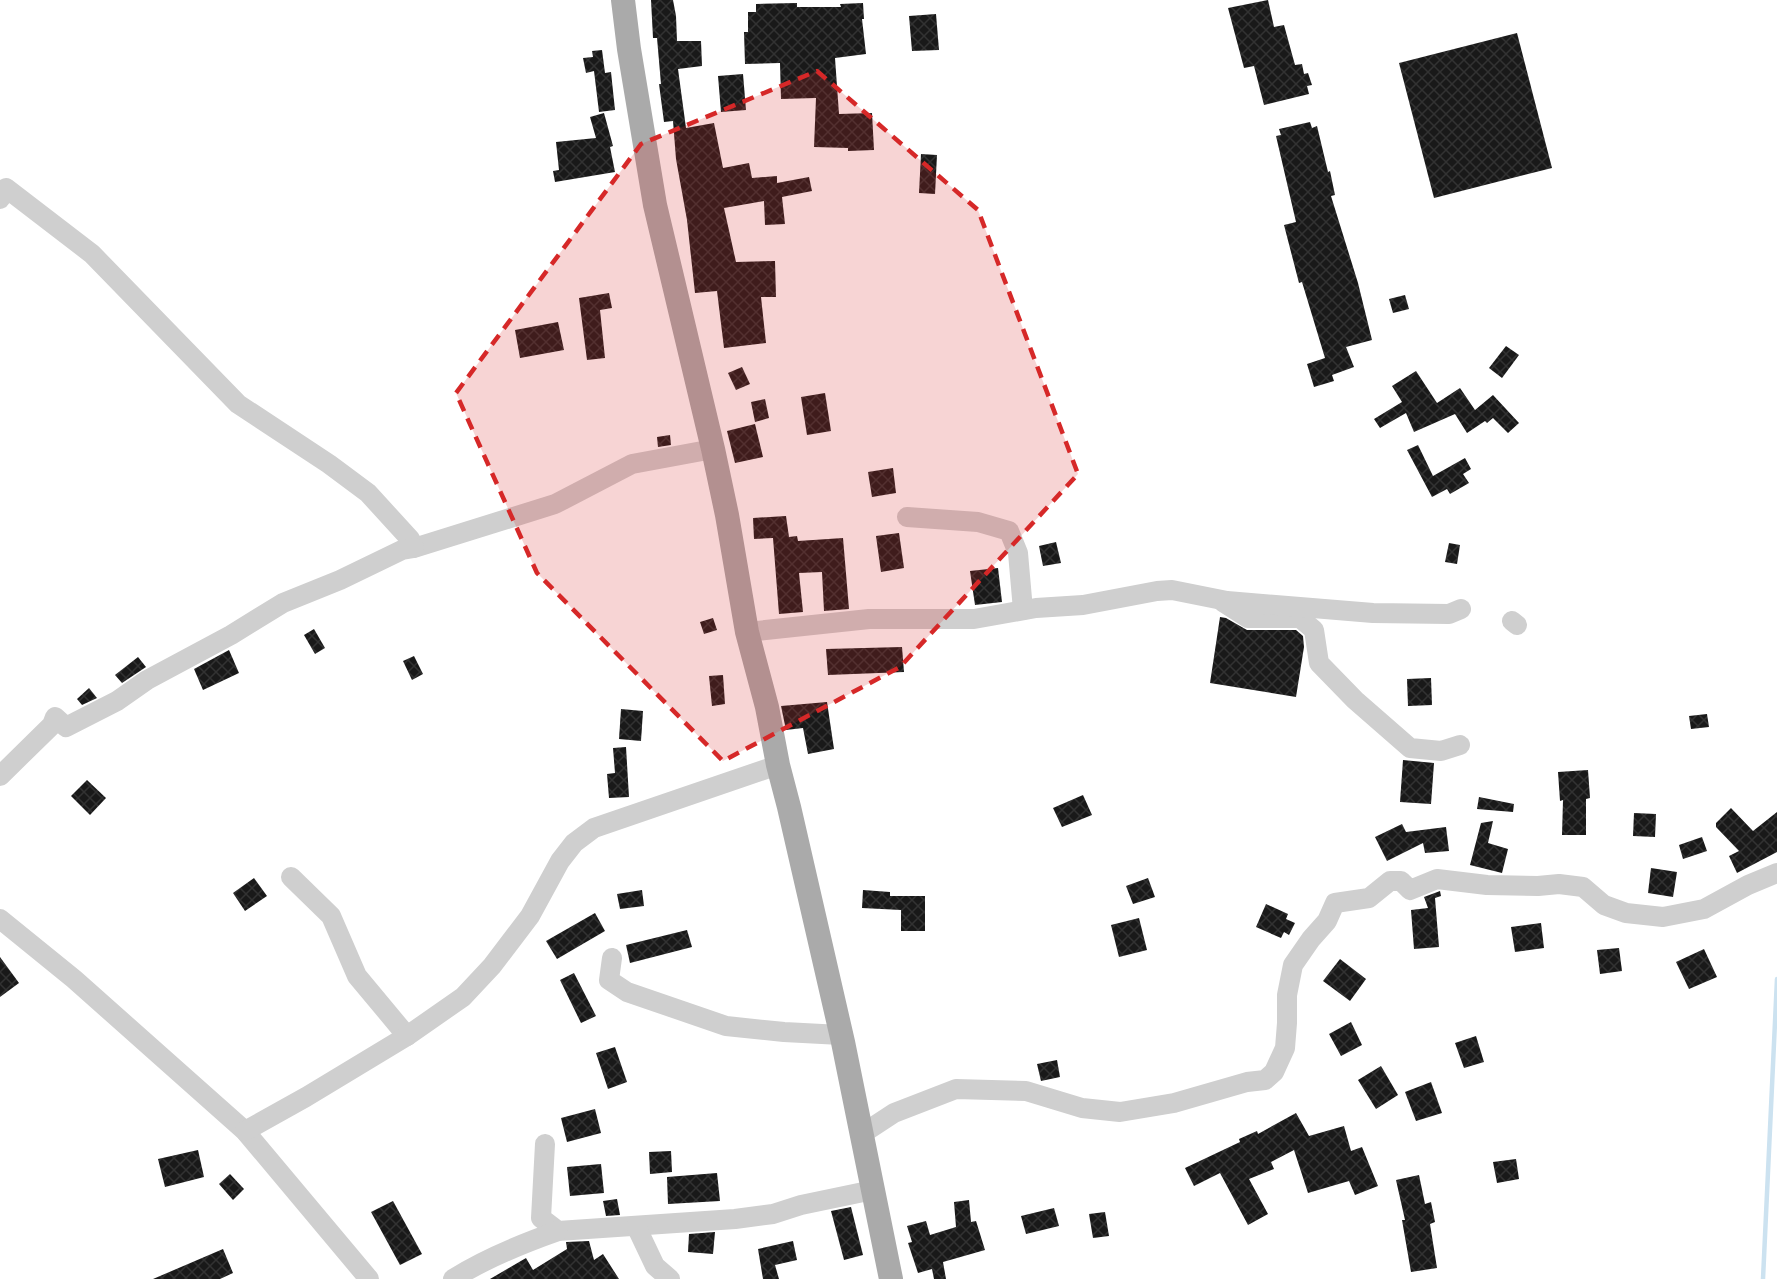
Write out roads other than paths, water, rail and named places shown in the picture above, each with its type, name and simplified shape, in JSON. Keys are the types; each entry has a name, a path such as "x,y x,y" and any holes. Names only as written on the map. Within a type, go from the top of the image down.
{"main road":[{"path":"623,0 655,205 713,449 747,632 767,707 778,765 841,1035 891,1279"}],"street":[{"path":"2,192 92,254 238,404 329,464 368,493 410,539 414,548"},
{"path":"0,776 52,725 55,717 66,727 117,701 147,680 231,635 282,603 340,580 402,550 555,504 632,464 713,449"},
{"path":"907,517 978,522 1009,531 1018,553 1023,610"},
{"path":"747,632 869,619 974,620 1023,610 1083,604 1172,590 1219,599 1373,613 1449,614 1461,609"},
{"path":"1219,599 1248,618 1300,618 1314,630 1319,663 1355,700 1410,748 1441,751 1460,746"},
{"path":"245,1131 407,1036 463,997 492,966 530,916 560,861 574,843 594,828 778,765"},
{"path":"862,1134 894,1113 956,1089 1026,1091 1082,1108 1120,1113 1174,1103 1247,1082 1265,1080 1274,1072 1285,1048 1287,995 1293,965 1327,921 1335,903 1369,898 1390,882 1401,881 1410,890 1437,879 1487,885 1559,884 1582,887 1604,905 1626,913 1663,918 1704,909 1748,885 1777,873"},
{"path":"291,877 331,916 357,976 407,1036"},
{"path":"0,920 81,985 245,1131 369,1279"},
{"path":"612,958 609,980 627,992 726,1026 841,1035"},
{"path":"545,1144 541,1218 558,1232"},
{"path":"453,1279 517,1245 558,1232 735,1219 773,1214 801,1205 873,1190"},
{"path":"636,1226 655,1266 670,1279"}],"waterway":[{"path":"1763,1279 1777,979"}]}
